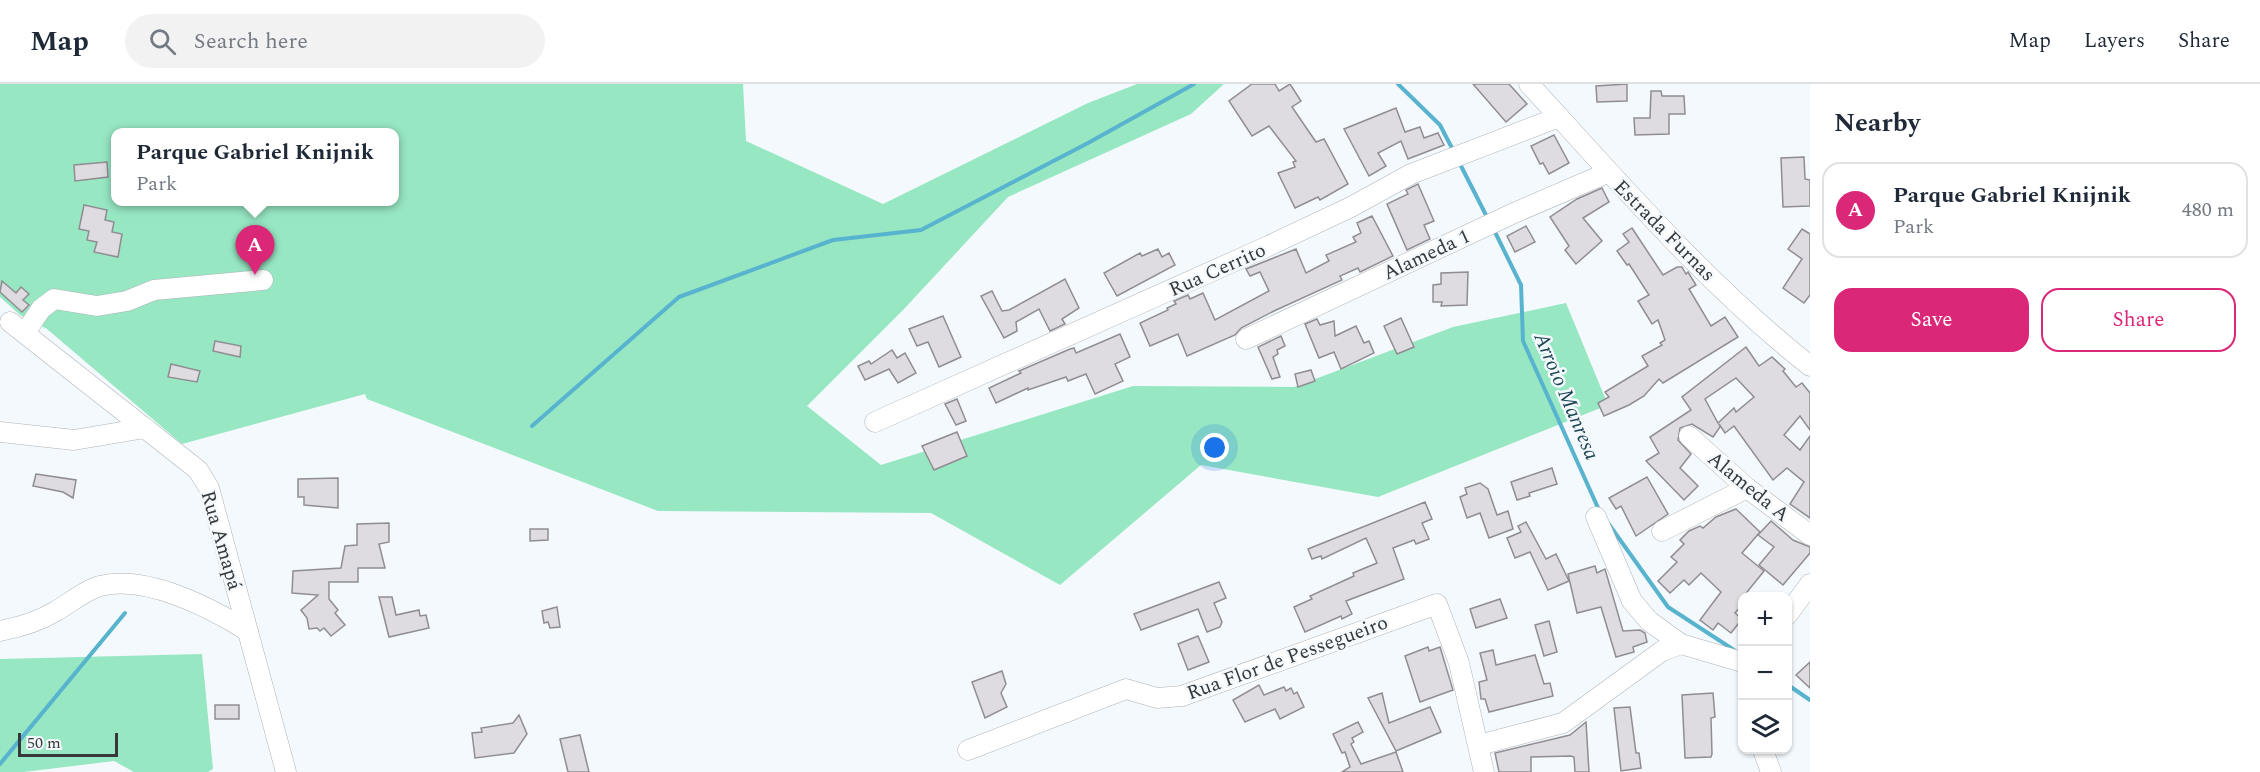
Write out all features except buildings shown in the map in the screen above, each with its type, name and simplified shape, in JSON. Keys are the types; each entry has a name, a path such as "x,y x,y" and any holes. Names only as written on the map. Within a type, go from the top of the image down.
{"street":[{"name":"Estrada Furnas","path":"1529,84 1607,173 1770,334 1810,366"},
{"name":"Rua Cerrito","path":"875,422 1264,248 1351,207 1411,174 1559,117"},
{"name":"Alameda 1","path":"1246,339 1514,213 1607,173"},
{"name":"Rua Amapá","path":"263,280 154,290 127,301 97,306 54,300 17,327 198,470 209,488 286,772"},
{"path":"0,432 74,440 144,428"},
{"name":"Alameda A","path":"1689,436 1747,488 1810,535"},
{"path":"1662,531 1747,488"},
{"path":"1596,518 1632,601 1649,621 1681,644 1738,661"},
{"path":"0,631 26,627 100,586 127,584 172,593 213,609 248,631"},
{"path":"1792,609 1810,584"},
{"name":"Rua Flor de Pessegueiro","path":"968,750 1126,689 1157,698 1182,696 1437,604 1459,663 1479,745"},
{"path":"1484,772 1479,745 1563,723 1662,651 1681,644"},
{"path":"1764,754 1771,772"}],"green space":[{"path":"0,84 743,84 746,141 883,204 1088,103 1137,84 1224,84 1191,114 1008,197 904,309 807,406 881,465 1133,386 1294,387 1453,327 1566,303 1608,405 1378,497 1201,465 1060,585 931,513 658,511 367,399 365,394 182,444 47,329 20,315 0,297"},
{"path":"202,654 213,769 208,772 134,772 114,761 24,772 0,772 0,659"}],"waterway":[{"path":"532,426 679,297 833,240 921,230 1088,143 1194,84"},
{"name":"Arroio Manresa","path":"1398,84 1440,125 1454,152"},
{"name":"Arroio Manresa","path":"1459,162 1488,219"},
{"name":"Arroio Manresa","path":"1493,228 1521,285 1523,341 1599,510"},
{"name":"Arroio Manresa","path":"1608,523 1668,607 1734,650"},
{"path":"0,764 125,613"},
{"name":"Arroio Manresa","path":"1792,688 1810,700"}],"place":[{"name":"Parque Gabriel Knijnik","path":"255,275"}]}
